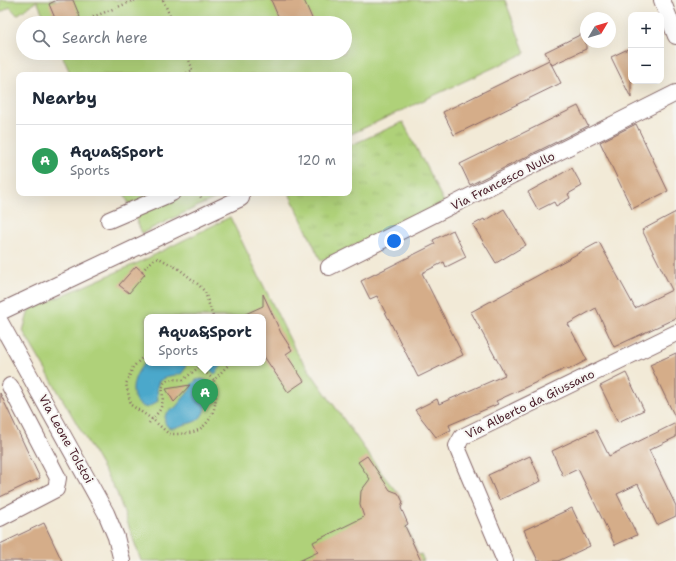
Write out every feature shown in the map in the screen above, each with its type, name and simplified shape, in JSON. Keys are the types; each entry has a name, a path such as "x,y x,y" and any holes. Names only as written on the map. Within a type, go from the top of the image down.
{"street":[{"path":"662,0 676,36"},
{"name":"Via Francesco Nullo","path":"329,267 676,93"},
{"path":"109,220 165,196"},
{"path":"0,312 241,198"},
{"name":"Via Leone Tolstoi","path":"0,322 106,513 116,537 122,561"},
{"name":"Via Alberto da Giussano","path":"505,561 459,452 457,446 462,437 676,333"},
{"path":"0,518 56,488 58,478 5,389 30,376"}],"path":[{"path":"98,16 135,0"},
{"path":"163,0 170,16"},
{"path":"189,60 194,70 190,72"},
{"path":"142,271 154,259 159,258 179,269 205,292 212,314"},
{"path":"144,356 133,367 126,384 131,405 152,419 169,434 190,433 203,427 215,408 217,391 214,380 199,367 183,380 170,380 164,383 161,389 161,407 152,419 149,423"},
{"path":"214,380 227,366"}],"green space":[{"path":"0,0 505,0 525,53 352,134 352,72 70,72 64,60 352,60 352,16 44,16 37,1 17,15 10,7 0,13"},
{"path":"403,122 444,202 321,261 290,196 352,196 352,145"},
{"path":"125,196 220,196 142,233"},
{"path":"230,217 295,350 383,475 400,496 403,502 401,508 408,524 406,526 418,555 421,554 424,561 141,561 117,493 23,331 29,310 142,261"}],"water":[{"path":"144,364 144,366 186,366 181,374 169,376 159,381 157,387 158,401 147,408 140,405 135,400 133,393 135,379"},
{"path":"206,366 222,366 215,374"},
{"path":"202,379 209,383 211,389 208,403 202,416 192,423 175,428 168,427 165,422 167,413 175,408 196,380"}],"building":[{"path":"57,0 73,0 80,16 54,16 49,4"},
{"path":"271,0 304,0 311,16 278,16"},
{"path":"580,35 580,48 586,48 552,65 545,52"},
{"path":"628,49 628,84 631,84 631,98 611,57"},
{"path":"549,60 561,83 454,135 443,112"},
{"path":"578,106 588,126 470,185 460,164"},
{"path":"636,124 668,191 632,209 600,142"},
{"path":"572,168 582,186 568,194 570,198 556,206 554,202 538,210 528,192"},
{"path":"504,209 526,245 496,263 473,225 484,219 485,221"},
{"path":"676,212 676,318 614,347 596,308 568,324 587,360 568,370 567,368 496,401 498,404 449,425 451,430 436,437 415,410 437,399 439,404 505,375 471,312 599,242 635,308 672,290 642,230"},
{"path":"453,230 466,257 446,267 444,262 422,273 463,355 418,377 377,296 370,299 361,281 435,244 433,240"},
{"path":"136,266 145,274 129,293 119,285"},
{"path":"263,294 281,333 292,350 286,354 304,381 288,392 266,359 266,314 246,314 263,306"},
{"path":"676,353 676,419 650,365"},
{"path":"626,373 644,410 618,422 600,386"},
{"path":"190,385 174,402 166,389"},
{"path":"0,393 40,478 0,497"},
{"path":"676,423 676,437 649,450 676,506 676,516 657,525 638,484 617,494 637,535 615,545 578,469 563,476 552,451 596,430 609,456"},
{"path":"367,456 390,490 398,493 400,496 403,502 401,508 408,524 405,526 421,561 299,561 318,552 313,542 364,517 360,505 361,491 370,479 358,462"},
{"path":"530,456 541,481 499,500 488,475"},
{"path":"572,508 590,546 558,561 538,561 524,530"},
{"path":"44,523 62,561 0,561 0,544"}],"place":[{"name":"Aqua&Sport","path":"205,412"}]}
